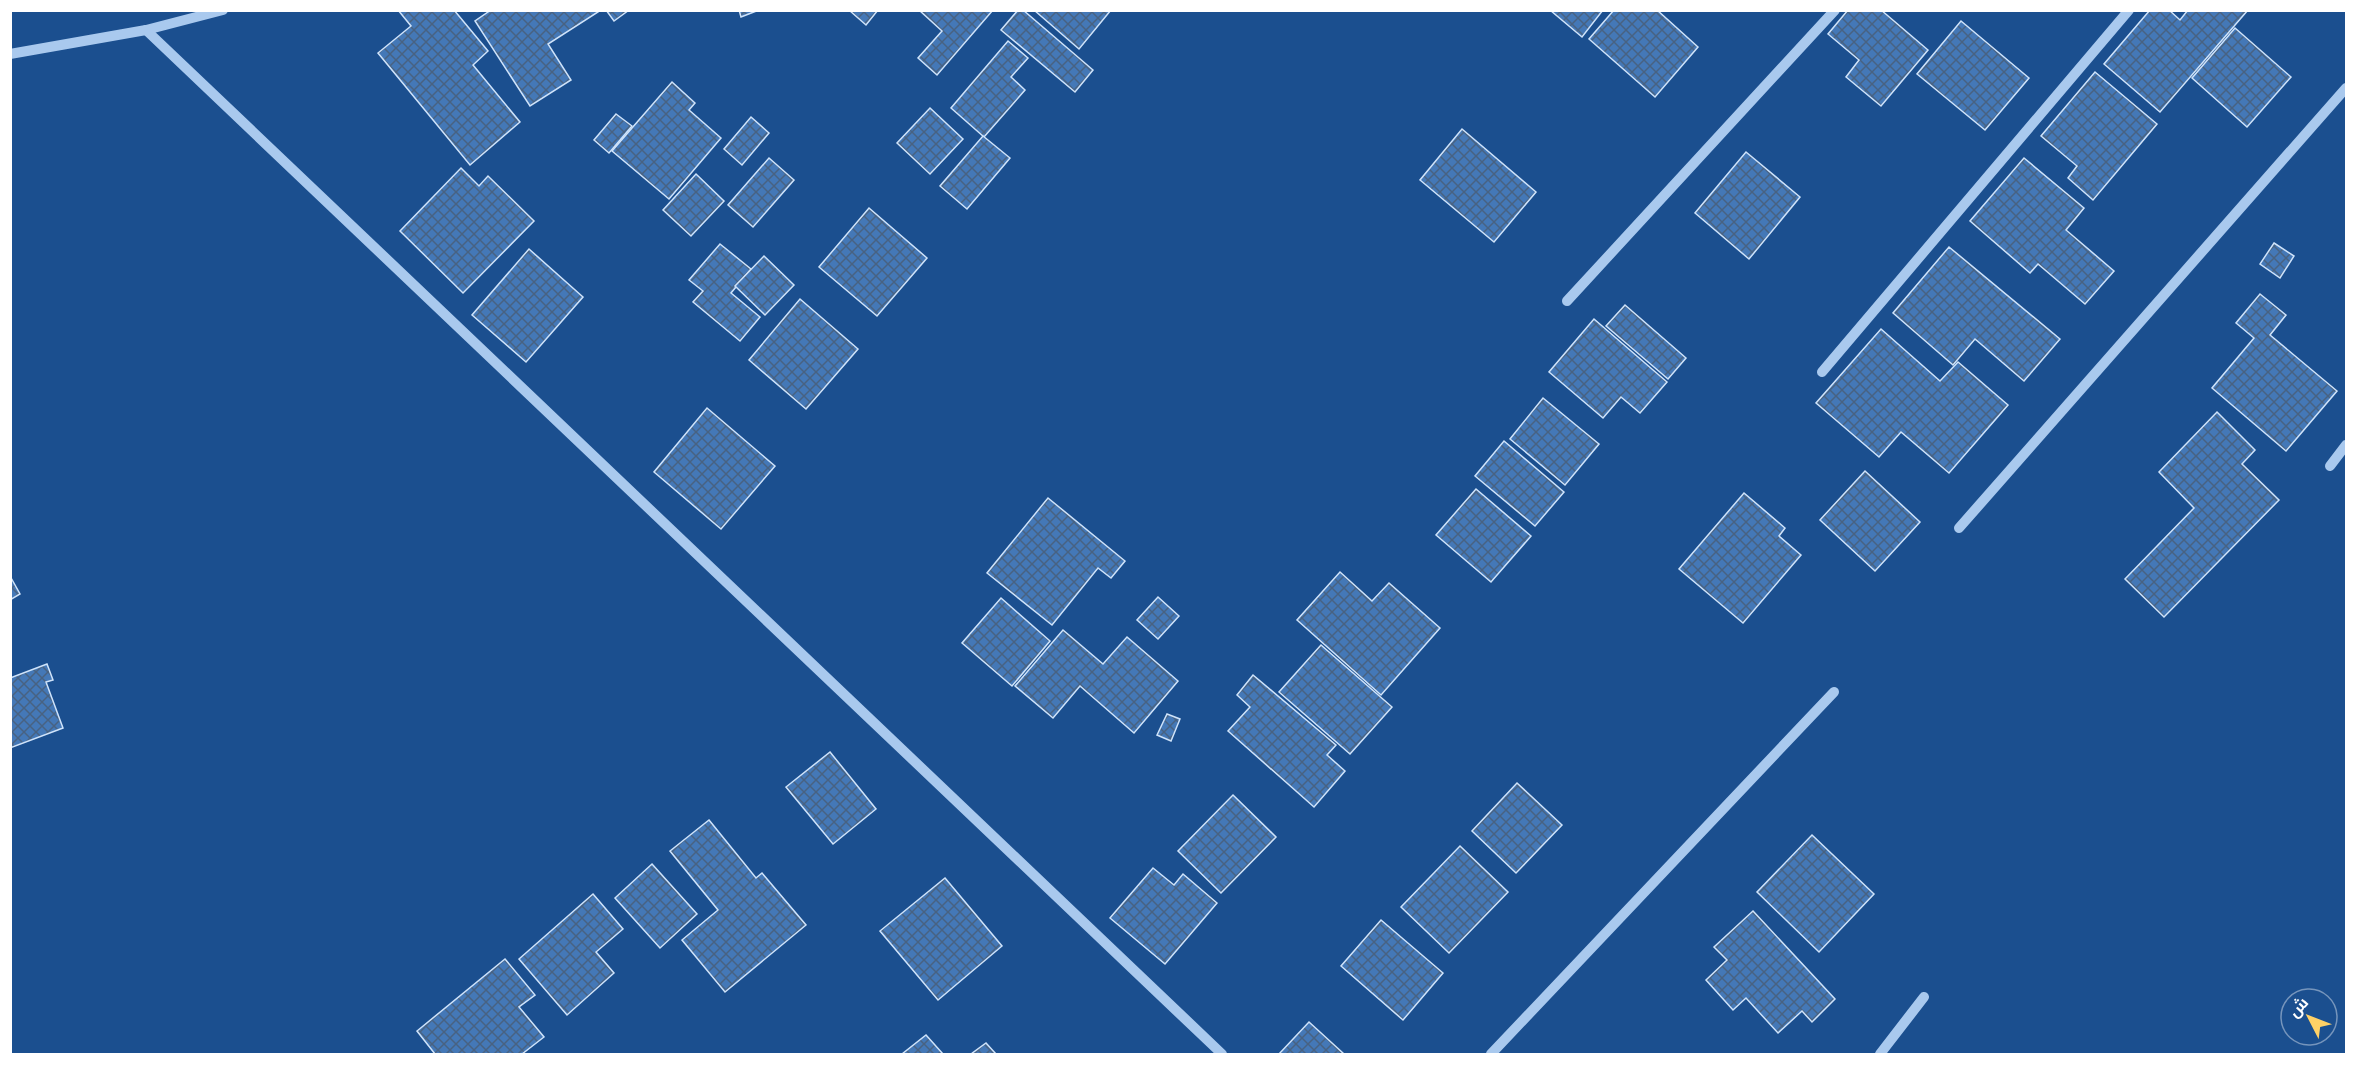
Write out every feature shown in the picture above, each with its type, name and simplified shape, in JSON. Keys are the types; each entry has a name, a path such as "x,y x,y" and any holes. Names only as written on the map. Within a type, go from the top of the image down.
{"street":[{"path":"10,54 147,30 223,10"},
{"path":"1567,301 1835,10"},
{"path":"1822,372 2129,10"},
{"path":"147,30 1222,1054"},
{"path":"1959,528 2346,88"},
{"path":"2330,466 2346,445"},
{"path":"1491,1054 1834,692"},
{"path":"1880,1054 1924,997"}],"building":[{"path":"398,10 454,10 488,51 473,65 520,122 470,165 378,53 411,26"},
{"path":"491,10 597,10 598,12 548,44 571,80 530,106 475,21"},
{"path":"606,10 629,10 614,21"},
{"path":"739,10 759,10 741,17"},
{"path":"849,10 878,10 866,25"},
{"path":"919,10 993,10 937,75 918,58 942,31"},
{"path":"1018,10 1023,10 1093,70 1075,92 1001,30"},
{"path":"1034,10 1111,10 1079,49"},
{"path":"1550,10 1603,10 1582,37"},
{"path":"1614,10 1657,10 1698,47 1655,97 1589,39"},
{"path":"1848,10 1881,10 1928,50 1881,106 1846,77 1859,60 1828,34"},
{"path":"2150,10 2169,10 2180,20 2188,10 2248,10 2160,112 2104,64"},
{"path":"1961,21 2029,78 1985,130 1917,74"},
{"path":"2235,28 2291,77 2247,127 2192,78"},
{"path":"1008,41 1028,58 1011,77 1025,90 984,137 951,108"},
{"path":"2095,72 2157,124 2093,200 2068,178 2077,166 2041,136"},
{"path":"672,82 695,103 689,110 721,138 669,199 612,151"},
{"path":"930,108 963,139 930,174 897,143"},
{"path":"616,114 632,126 609,153 594,140"},
{"path":"751,117 769,133 742,165 724,149"},
{"path":"1462,129 1536,192 1494,242 1420,180"},
{"path":"983,136 1010,158 967,209 940,186"},
{"path":"1746,152 1800,197 1749,259 1695,213"},
{"path":"769,158 794,180 753,227 728,205"},
{"path":"2024,158 2084,208 2066,230 2114,271 2085,304 2038,264 2030,273 1970,221"},
{"path":"461,168 479,186 488,176 534,221 463,293 400,231"},
{"path":"696,174 724,201 691,236 663,210"},
{"path":"869,208 927,258 877,316 819,267"},
{"path":"2274,243 2294,256 2280,278 2260,264"},
{"path":"720,244 751,269 731,293 760,317 740,341 693,302 703,291 689,280"},
{"path":"1949,247 2060,339 2024,381 1975,339 1953,365 1893,313"},
{"path":"529,249 583,297 526,362 472,315"},
{"path":"764,256 794,285 765,315 735,286"},
{"path":"2260,294 2286,315 2270,335 2337,391 2286,451 2212,388 2254,338 2236,323"},
{"path":"800,299 858,349 806,409 749,360"},
{"path":"1625,305 1686,358 1668,379 1606,326"},
{"path":"1594,319 1667,382 1640,413 1621,397 1603,418 1549,372"},
{"path":"1881,329 1940,381 1958,362 2008,405 1949,473 1901,432 1879,457 1816,403"},
{"path":"1543,398 1599,444 1565,485 1510,439"},
{"path":"707,408 775,466 721,529 654,472"},
{"path":"2217,412 2255,450 2242,464 2279,500 2164,617 2125,579 2194,508 2159,472"},
{"path":"1504,441 1564,492 1535,526 1475,476"},
{"path":"1865,471 1920,522 1875,571 1820,520"},
{"path":"1476,489 1531,536 1491,582 1436,535"},
{"path":"1744,493 1785,528 1779,536 1801,555 1743,623 1679,569"},
{"path":"1048,498 1125,561 1111,578 1098,568 1052,625 987,573"},
{"path":"1340,572 1372,601 1389,583 1440,628 1381,695 1297,620"},
{"path":"10,576 20,594 10,600"},
{"path":"1158,597 1179,616 1158,639 1137,620"},
{"path":"1001,598 1050,641 1012,686 962,643"},
{"path":"1063,630 1103,664 1127,637 1178,681 1134,733 1080,686 1053,718 1015,686"},
{"path":"1321,645 1392,707 1350,754 1279,692"},
{"path":"47,664 53,680 46,682 63,728 10,748 10,678"},
{"path":"1253,675 1336,745 1327,755 1345,771 1314,807 1228,731 1250,707 1237,695"},
{"path":"1167,714 1180,719 1171,741 1157,735"},
{"path":"830,752 876,809 833,844 786,787"},
{"path":"1517,783 1562,825 1516,873 1472,831"},
{"path":"1233,795 1276,837 1221,893 1178,851"},
{"path":"709,820 756,878 762,873 806,925 725,992 682,940 718,910 670,851"},
{"path":"1812,835 1874,894 1819,952 1757,892"},
{"path":"1460,846 1508,892 1449,953 1401,907"},
{"path":"652,864 697,914 660,948 615,898"},
{"path":"1153,868 1174,885 1183,874 1217,903 1165,964 1110,918"},
{"path":"945,878 1002,946 938,1000 880,931"},
{"path":"593,894 623,929 596,952 614,973 567,1015 519,959"},
{"path":"1753,911 1835,999 1812,1022 1802,1011 1778,1033 1746,998 1733,1010 1706,980 1727,960 1714,947"},
{"path":"1381,920 1443,973 1403,1020 1341,966"},
{"path":"505,959 535,995 519,1007 544,1037 522,1054 435,1054 417,1031"},
{"path":"1309,1022 1344,1054 1279,1054"},
{"path":"926,1035 943,1054 902,1054"},
{"path":"986,1043 996,1054 971,1054"}]}
